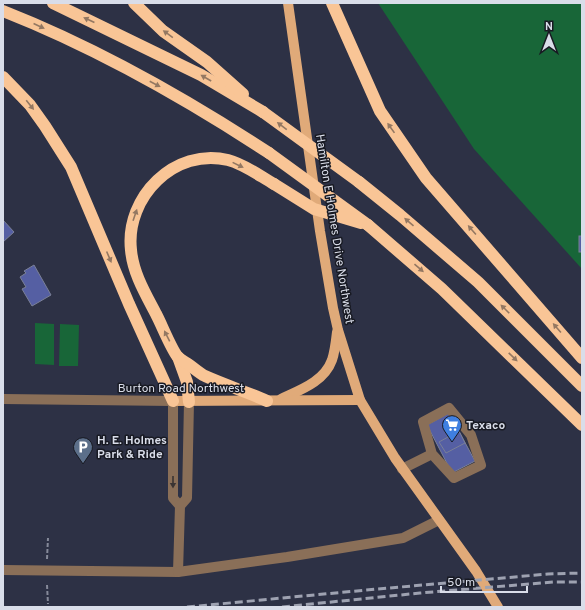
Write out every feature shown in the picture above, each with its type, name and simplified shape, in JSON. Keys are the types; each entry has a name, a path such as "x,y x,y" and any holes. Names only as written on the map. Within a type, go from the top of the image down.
{"highway":[{"path":"53,3 201,75 263,112 359,182 400,215 478,282 582,386"},
{"path":"134,3 164,31 207,62 263,112"},
{"path":"332,3 380,111 426,178 582,358"},
{"path":"3,11 36,24 132,71 193,104 269,153 368,225 442,289 582,425"},
{"path":"3,77 30,105 71,168 129,304 173,401"},
{"path":"189,402 187,382 178,356 138,278 130,249 130,235 136,210 145,193 157,180 174,168 191,161 214,158 230,161 274,184 314,209 368,225"},
{"path":"178,356 204,375 273,400"}],"main road":[{"name":"Hamilton E Holmes Drive Northwest","path":"288,3 320,231 338,330 360,400 402,469 476,571 498,607"},
{"path":"273,400 316,382 326,371 332,361 338,330"},
{"name":"Burton Road Northwest","path":"173,401 360,400"}],"street":[{"name":"Burton Road Northwest","path":"3,399 173,401"},
{"path":"173,401 173,498 180,506"},
{"path":"178,572 180,506 187,498 189,402"},
{"path":"448,408 471,435 481,465 454,478 432,454 423,422 448,408"},
{"path":"402,469 432,454"},
{"path":"3,570 178,572 286,557 403,538 439,520"}],"path":[{"path":"47,560 48,538"},
{"path":"47,585 48,604"}],"green space":[{"path":"378,3 582,3 582,269 474,149"},
{"path":"35,323 54,324 54,365 35,364"},
{"path":"60,324 79,325 78,366 59,366"}],"building":[{"path":"3,220 14,232 3,242"},
{"path":"579,236 582,236 582,252 579,252"},
{"path":"34,265 51,295 32,306 22,289 26,287 20,277 26,273 24,271"},
{"name":"Texaco","path":"449,413 475,461 452,473 427,425"},
{"name":"Texaco","path":"459,431 465,443 446,453 439,442"}],"railway":[{"path":"187,607 548,574 582,573"},
{"path":"282,607 420,593 553,582 582,582"}],"place":[{"name":"Texaco","path":"452,442"},
{"name":"H. E. Holmes Park & Ride","path":"83,464"}]}
